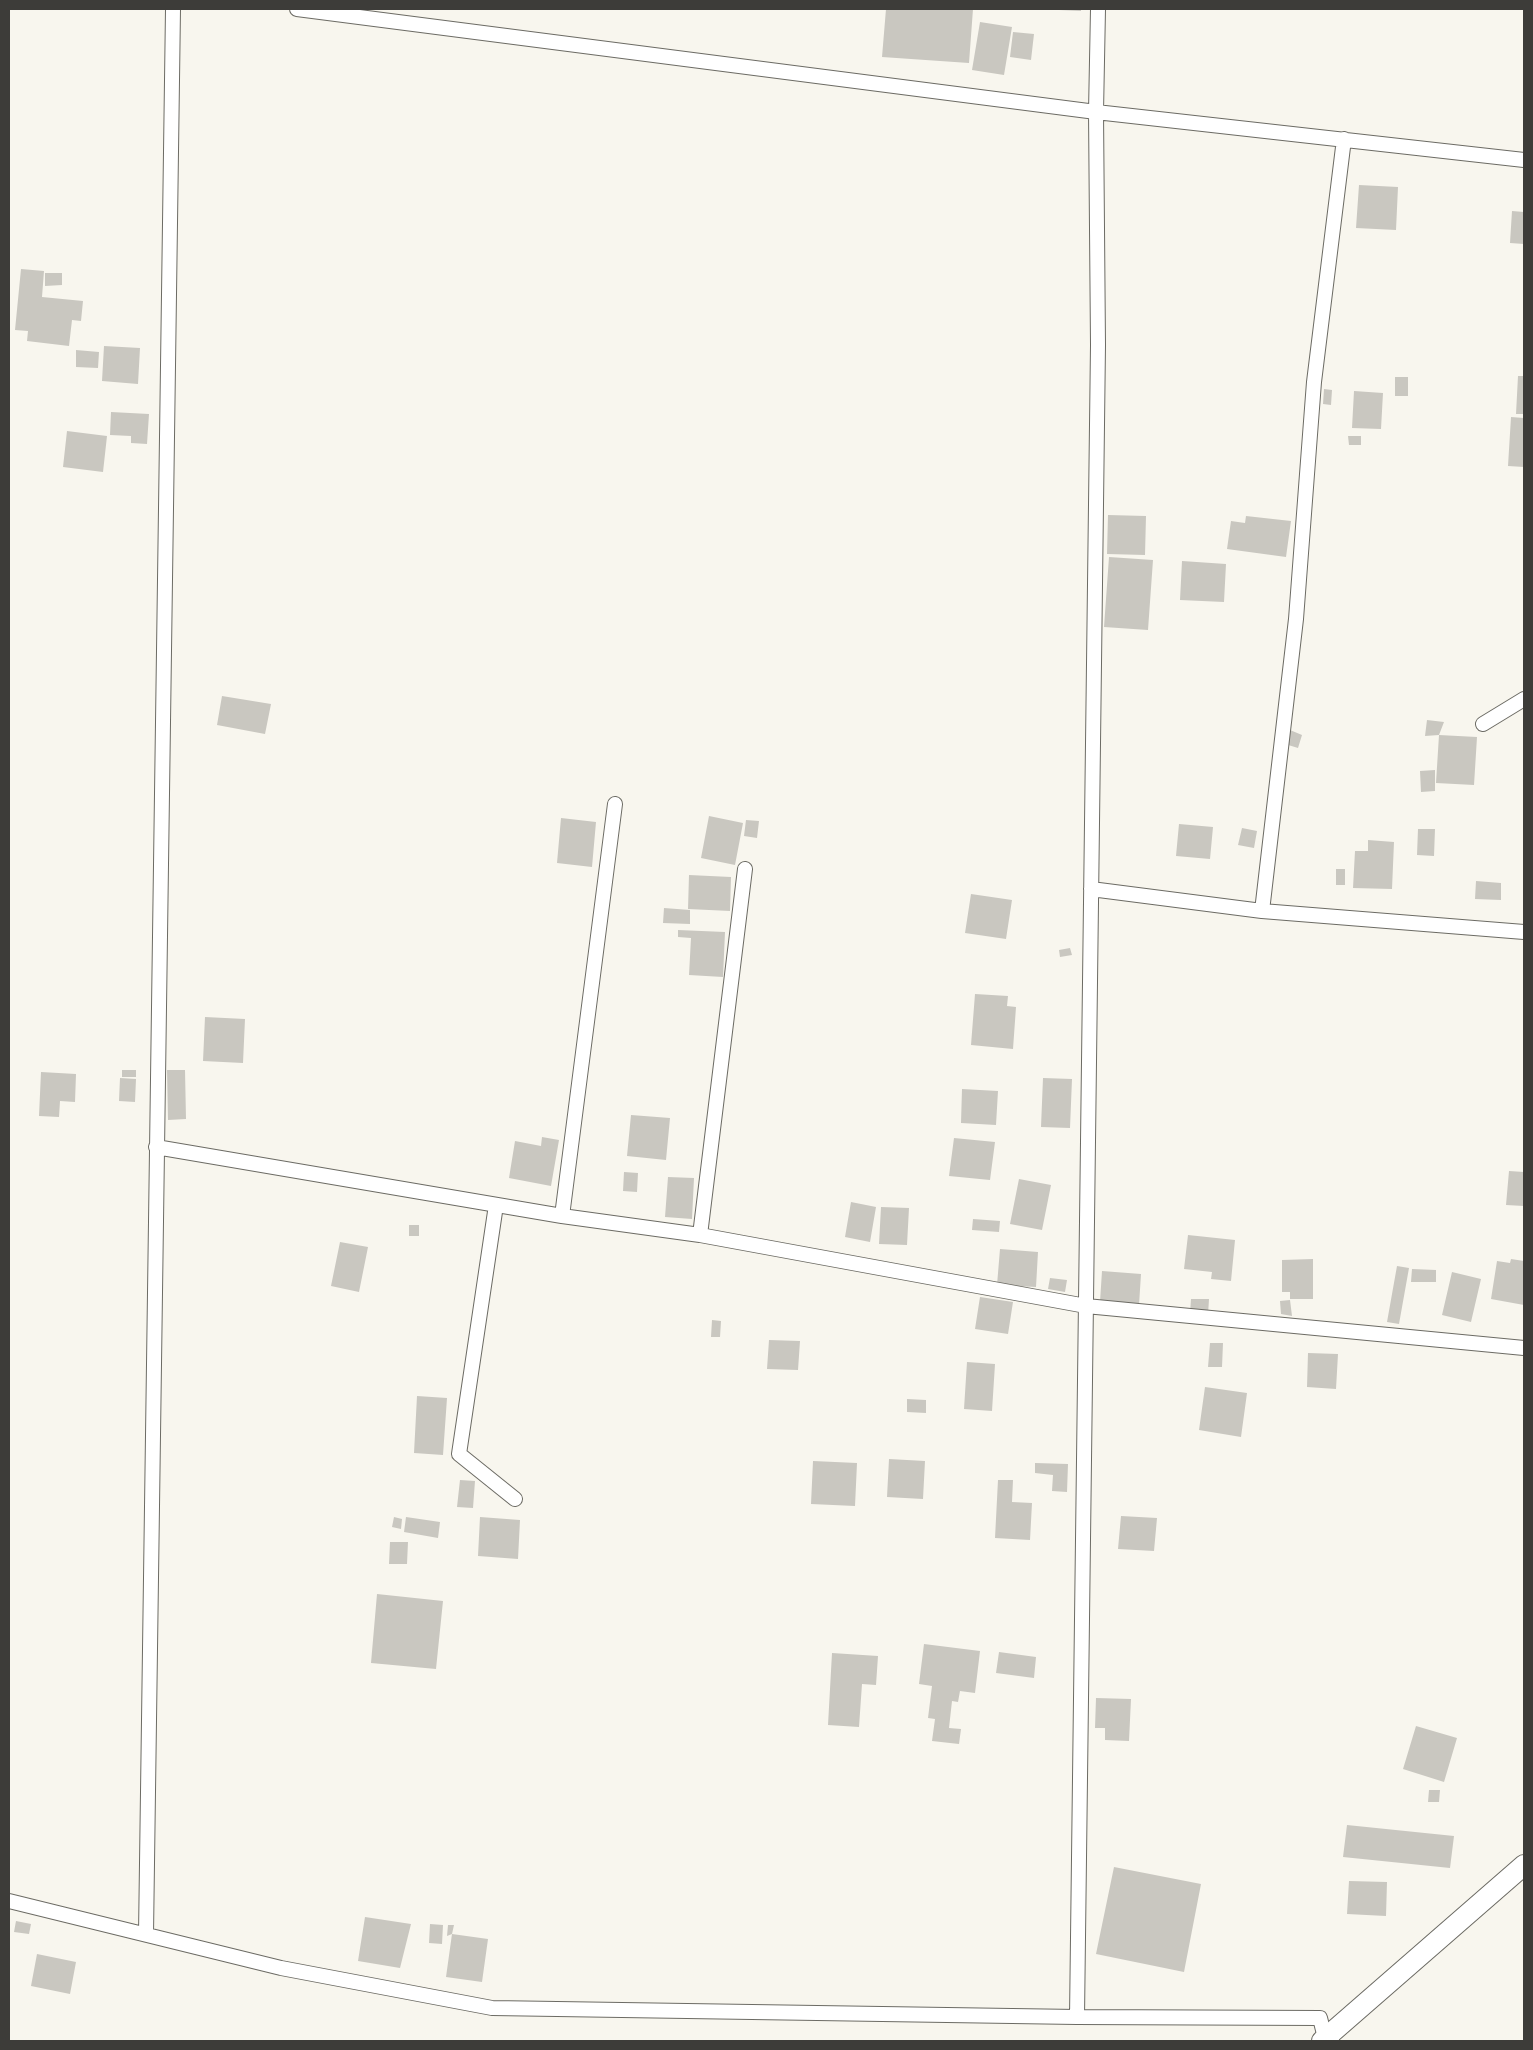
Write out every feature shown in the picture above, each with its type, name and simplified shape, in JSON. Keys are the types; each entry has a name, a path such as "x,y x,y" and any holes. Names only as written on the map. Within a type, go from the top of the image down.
{"street":[{"path":"146,1934 172,9"},
{"path":"297,9 1096,112 1524,160"},
{"path":"1077,2018 1098,345 1096,112 1098,9"},
{"path":"1262,911 1296,619 1314,382 1344,140"},
{"path":"1483,724 1524,699"},
{"path":"562,1216 615,804"},
{"path":"700,1235 744,869"},
{"path":"1091,889 1262,911 1524,932"},
{"path":"156,1147 562,1216 700,1235 1086,1306 1524,1348"},
{"path":"496,1205 459,1454 514,1499"},
{"path":"9,1901 281,1968 492,2008 1077,2018 1320,2018 1326,2040 1524,1865"}],"building":[{"path":"886,9 973,9 969,63 882,57"},
{"path":"1081,9 1081,11 1059,10"},
{"path":"980,22 1012,27 1004,75 972,70"},
{"path":"1013,32 1034,34 1031,60 1010,57"},
{"path":"1359,185 1398,187 1396,230 1356,228"},
{"path":"1512,211 1524,212 1524,244 1510,243"},
{"path":"21,269 44,271 42,297 83,301 81,321 72,320 69,346 27,341 28,331 15,330"},
{"path":"45,273 62,273 62,285 45,286"},
{"path":"104,346 140,348 138,384 102,381"},
{"path":"76,350 99,352 98,368 76,367"},
{"path":"1518,376 1524,376 1524,414 1516,414"},
{"path":"1395,377 1408,377 1408,396 1395,396"},
{"path":"1324,389 1332,390 1331,405 1323,404"},
{"path":"1354,391 1383,393 1381,429 1352,428"},
{"path":"111,412 149,414 147,444 131,443 131,436 110,435"},
{"path":"1511,417 1524,418 1524,467 1508,466"},
{"path":"67,431 107,436 103,472 63,467"},
{"path":"1348,436 1361,436 1361,445 1349,445"},
{"path":"1108,515 1146,516 1145,555 1107,554"},
{"path":"1246,516 1291,521 1286,557 1227,549 1231,521 1245,523"},
{"path":"1109,557 1153,560 1148,630 1104,627"},
{"path":"1182,561 1226,564 1224,602 1180,600"},
{"path":"222,696 271,704 265,734 217,725"},
{"path":"1427,720 1444,722 1439,735 1425,736"},
{"path":"1290,730 1302,735 1298,748 1285,744"},
{"path":"1439,735 1477,737 1474,785 1436,783"},
{"path":"1435,770 1435,791 1421,792 1420,771"},
{"path":"709,816 743,823 735,865 701,858"},
{"path":"561,818 596,822 592,867 557,863"},
{"path":"746,820 759,821 757,838 744,836"},
{"path":"1179,824 1213,827 1210,859 1176,856"},
{"path":"1242,828 1257,831 1254,848 1238,845"},
{"path":"1418,829 1435,829 1434,856 1417,855"},
{"path":"1368,840 1394,842 1392,889 1353,888 1355,851 1368,851"},
{"path":"1336,869 1345,869 1345,885 1336,885"},
{"path":"689,875 731,877 730,911 688,909"},
{"path":"1476,881 1501,883 1501,900 1475,899"},
{"path":"971,894 1012,900 1006,939 965,933"},
{"path":"664,908 690,910 690,924 663,923"},
{"path":"678,930 725,932 723,977 689,975 691,938 678,937"},
{"path":"1070,948 1072,955 1060,957 1059,950"},
{"path":"975,994 1008,996 1007,1006 1016,1007 1013,1049 971,1045"},
{"path":"205,1017 245,1019 243,1063 203,1061"},
{"path":"122,1070 136,1070 136,1077 122,1077"},
{"path":"167,1070 185,1070 186,1119 168,1120"},
{"path":"41,1072 76,1074 75,1102 60,1101 59,1117 39,1116"},
{"path":"120,1078 136,1079 135,1102 119,1101"},
{"path":"1043,1078 1072,1079 1070,1128 1041,1127"},
{"path":"962,1089 998,1091 996,1125 961,1123"},
{"path":"631,1115 670,1118 666,1160 627,1156"},
{"path":"542,1137 559,1140 551,1186 509,1178 515,1141 541,1146"},
{"path":"954,1138 995,1142 990,1180 949,1176"},
{"path":"1509,1171 1524,1172 1524,1206 1506,1205"},
{"path":"624,1172 638,1173 637,1192 623,1191"},
{"path":"668,1177 694,1178 692,1219 665,1217"},
{"path":"1019,1179 1051,1185 1042,1230 1010,1224"},
{"path":"851,1202 876,1207 870,1242 845,1237"},
{"path":"881,1207 909,1208 907,1245 879,1244"},
{"path":"973,1219 1000,1221 999,1232 972,1230"},
{"path":"409,1225 419,1225 419,1236 409,1236"},
{"path":"1188,1235 1235,1240 1231,1281 1211,1279 1212,1272 1184,1269"},
{"path":"340,1242 368,1247 359,1292 331,1286"},
{"path":"1000,1249 1038,1252 1036,1287 997,1285"},
{"path":"1313,1259 1313,1299 1290,1299 1290,1292 1282,1292 1282,1260"},
{"path":"1511,1259 1524,1261 1524,1305 1491,1299 1497,1261 1510,1263"},
{"path":"1397,1266 1409,1268 1399,1324 1387,1322"},
{"path":"1412,1269 1436,1270 1436,1282 1411,1282"},
{"path":"1102,1271 1141,1274 1139,1305 1100,1302"},
{"path":"1452,1272 1481,1279 1471,1322 1442,1315"},
{"path":"1050,1278 1067,1280 1065,1292 1048,1289"},
{"path":"980,1297 1013,1302 1008,1334 975,1329"},
{"path":"1191,1299 1209,1299 1208,1315 1190,1314"},
{"path":"1290,1300 1292,1316 1281,1314 1280,1301"},
{"path":"712,1320 721,1321 720,1337 711,1337"},
{"path":"769,1340 800,1341 798,1370 767,1369"},
{"path":"1210,1343 1223,1343 1222,1367 1208,1367"},
{"path":"1308,1353 1338,1354 1336,1389 1307,1387"},
{"path":"967,1362 995,1364 992,1411 964,1409"},
{"path":"1205,1387 1247,1393 1241,1437 1199,1430"},
{"path":"417,1396 447,1398 443,1455 414,1453"},
{"path":"907,1399 926,1400 926,1413 907,1412"},
{"path":"889,1459 925,1461 923,1499 887,1497"},
{"path":"813,1461 857,1463 855,1506 811,1504"},
{"path":"1035,1463 1068,1464 1067,1492 1052,1491 1053,1475 1035,1473"},
{"path":"460,1480 475,1481 473,1508 457,1507"},
{"path":"998,1480 1013,1480 1012,1502 1032,1503 1030,1540 995,1538"},
{"path":"1121,1516 1157,1518 1154,1551 1118,1549"},
{"path":"394,1517 402,1519 401,1529 392,1527"},
{"path":"406,1517 440,1522 438,1538 404,1532"},
{"path":"480,1517 520,1520 518,1559 478,1556"},
{"path":"390,1542 408,1542 407,1564 389,1564"},
{"path":"377,1594 443,1601 436,1669 371,1663"},
{"path":"924,1644 980,1651 975,1693 960,1691 958,1702 952,1701 949,1728 961,1729 959,1744 932,1741 935,1719 928,1718 932,1686 919,1684"},
{"path":"999,1652 1036,1657 1034,1678 996,1673"},
{"path":"832,1653 878,1656 876,1685 862,1684 859,1727 828,1725"},
{"path":"1096,1698 1131,1699 1129,1741 1105,1740 1105,1728 1095,1728"},
{"path":"1416,1726 1457,1738 1444,1782 1403,1769"},
{"path":"1429,1790 1440,1790 1439,1802 1428,1802"},
{"path":"1347,1825 1454,1836 1450,1868 1343,1857"},
{"path":"1114,1867 1201,1884 1184,1972 1096,1954"},
{"path":"1349,1881 1387,1882 1386,1916 1347,1914"},
{"path":"365,1917 411,1924 400,1968 358,1961"},
{"path":"16,1921 31,1924 29,1934 14,1932"},
{"path":"430,1924 443,1925 442,1944 429,1943"},
{"path":"448,1925 454,1925 452,1934 447,1936"},
{"path":"452,1934 488,1939 482,1982 446,1977"},
{"path":"37,1954 76,1962 70,1994 31,1986"}]}
